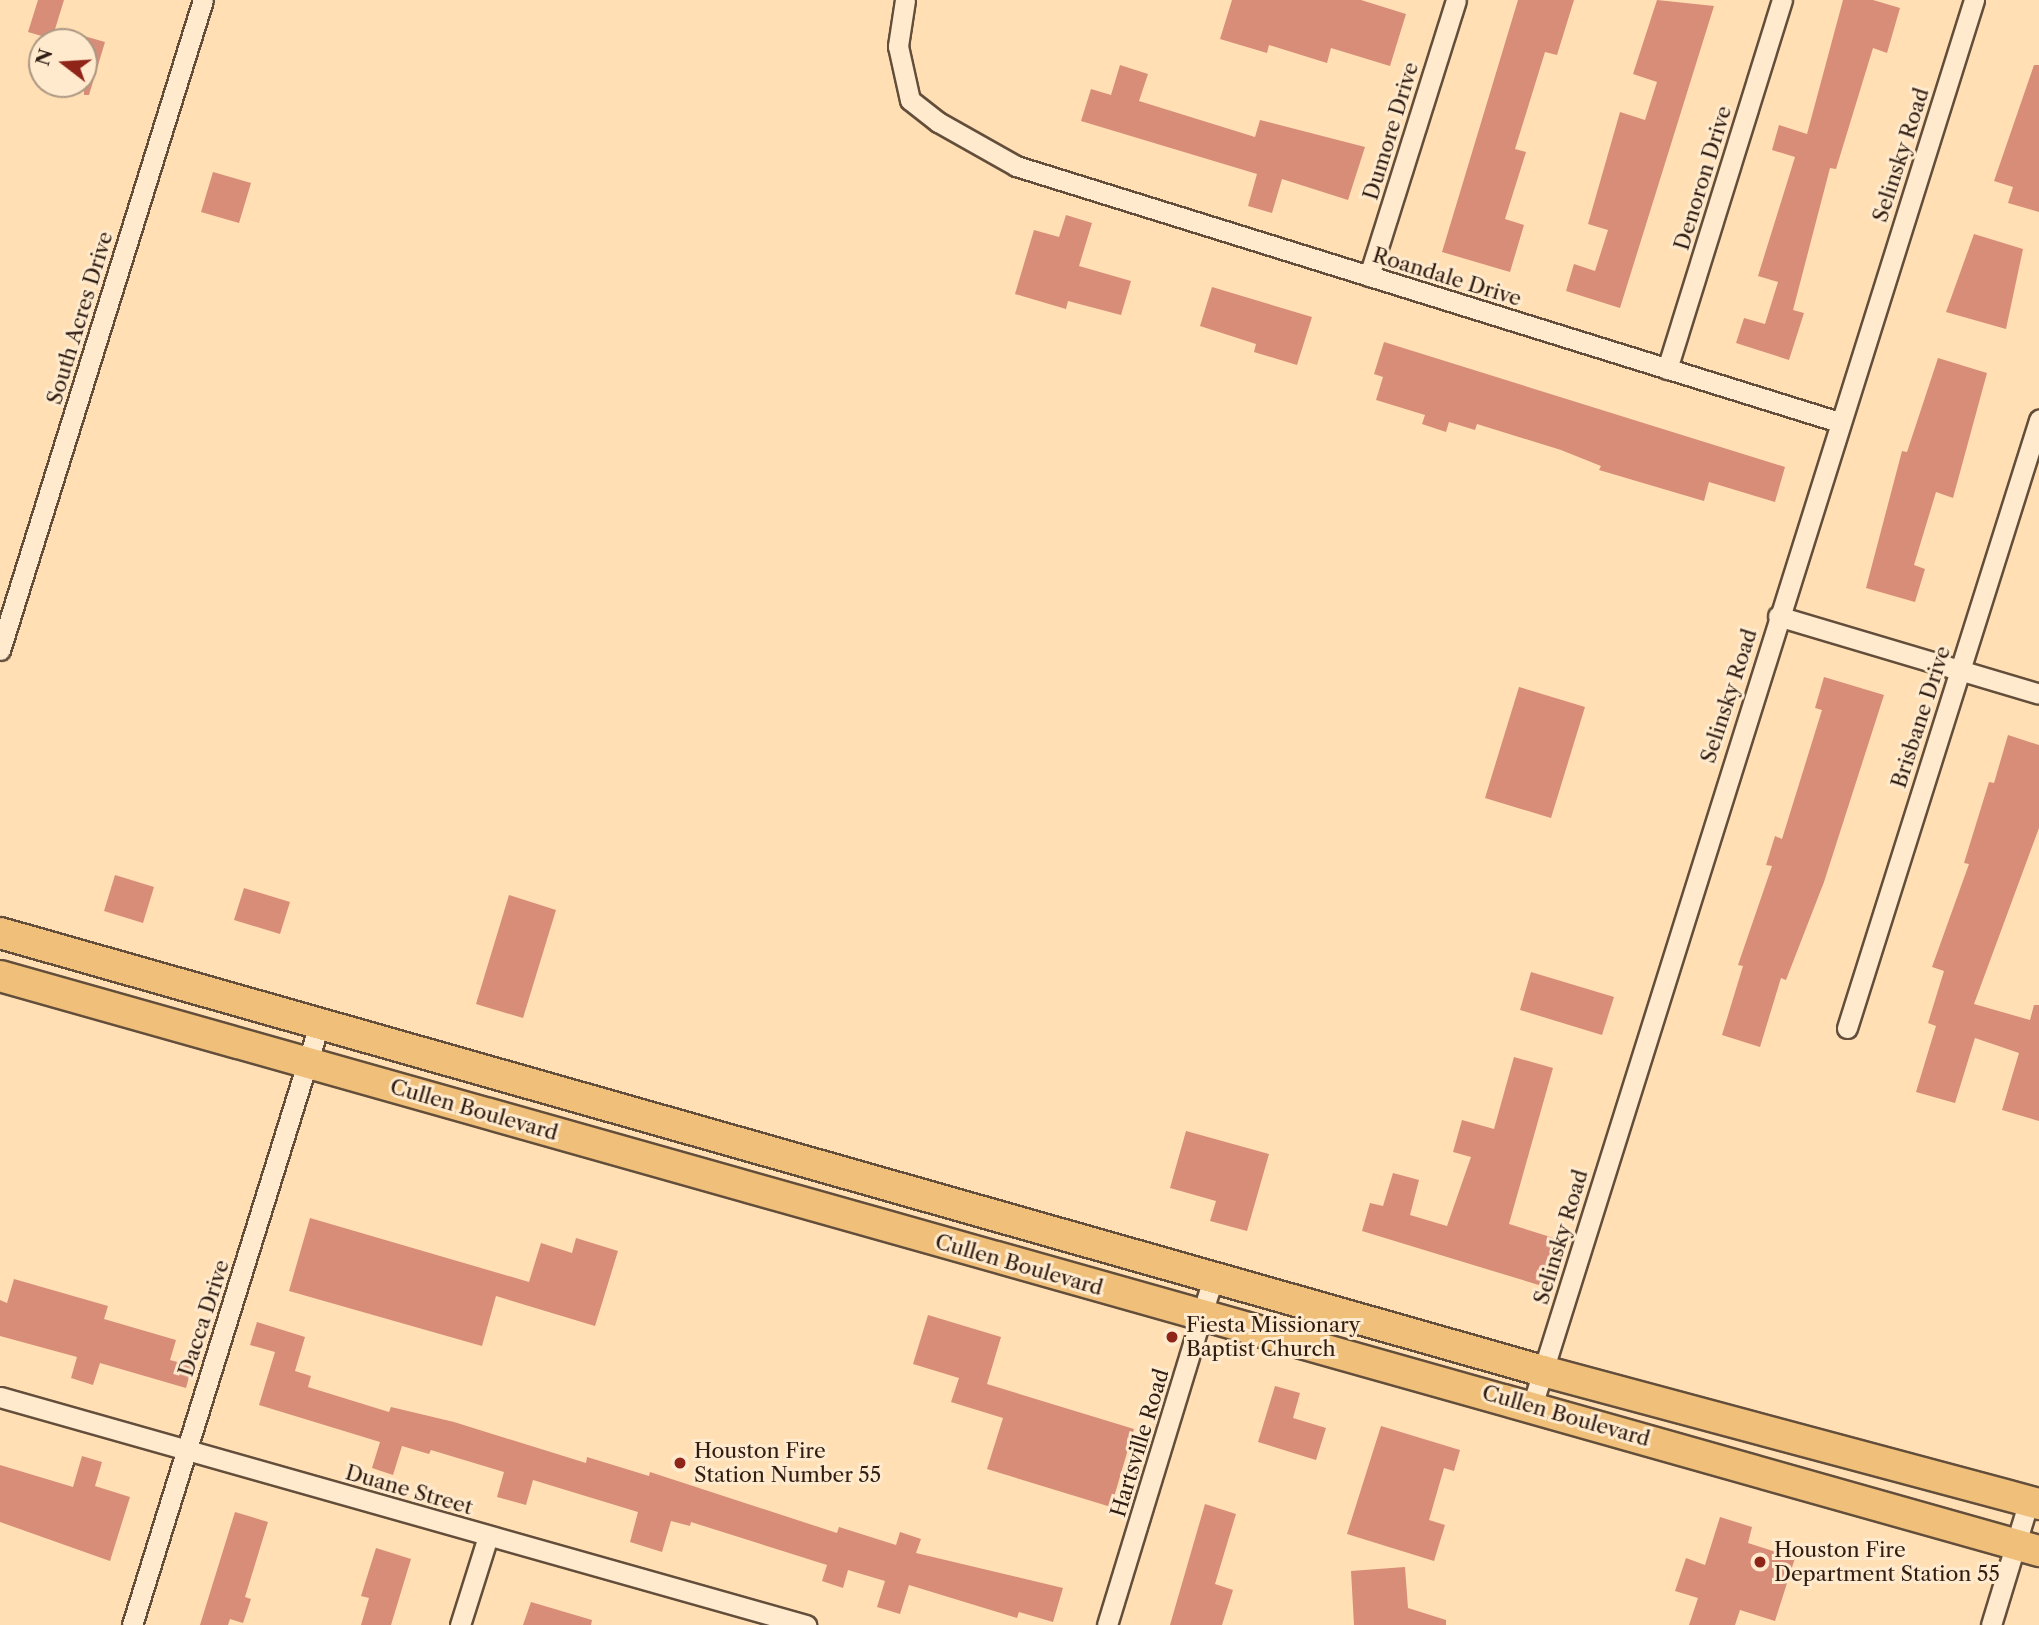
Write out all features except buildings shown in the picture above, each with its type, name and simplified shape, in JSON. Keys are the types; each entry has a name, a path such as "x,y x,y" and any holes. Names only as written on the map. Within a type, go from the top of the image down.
{"main road":[{"name":"Cullen Boulevard","path":"0,933 927,1197 1214,1274 1543,1371 2034,1503"},
{"name":"Cullen Boulevard","path":"0,976 914,1236 1777,1475 2027,1548"},
{"path":"633,1154 646,1117"},
{"path":"914,1236 927,1197"},
{"path":"1777,1475 1790,1437"}],"street":[{"name":"South Acres Drive","path":"0,650 203,0"},
{"name":"Roandale Drive","path":"905,0 898,46 909,100 980,148 1041,175 1839,422"},
{"name":"Dumore Drive","path":"1369,276 1456,0"},
{"name":"Denoron Drive","path":"1667,369 1782,0"},
{"name":"Selinsky Road","path":"1532,1406 1839,422 1975,0"},
{"name":"Brisbane Drive","path":"1847,1028 2039,420"},
{"path":"1778,616 2039,694"},
{"name":"Dacca Drive","path":"132,1625 319,1025"},
{"name":"Hartsville Road","path":"1107,1625 1204,1317 1214,1274"},
{"name":"Duane Street","path":"0,1397 785,1622 806,1625"},
{"path":"1991,1625 2027,1548 2034,1503"},
{"path":"460,1625 488,1536"}],"place":[{"name":"Fiesta Missionary Baptist Church","path":"1172,1337"},
{"name":"Houston Fire Station Number 55","path":"680,1463"},
{"name":"Houston Fire Department Station 55","path":"1760,1562"}]}
